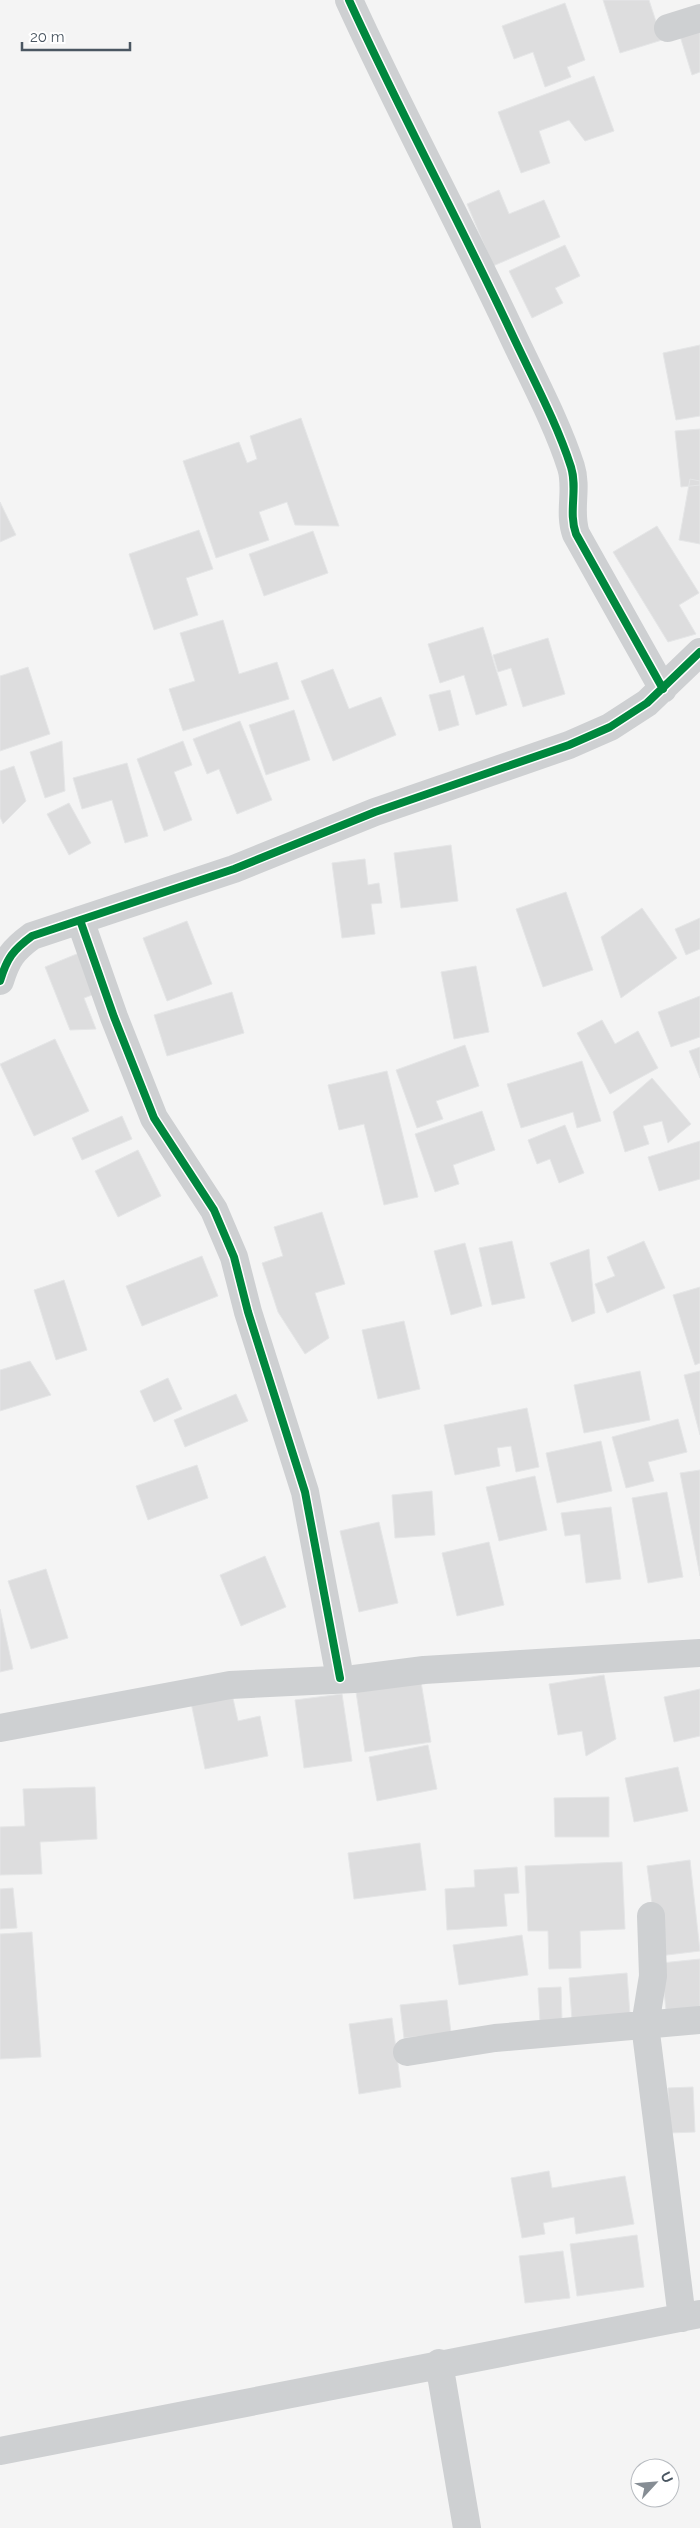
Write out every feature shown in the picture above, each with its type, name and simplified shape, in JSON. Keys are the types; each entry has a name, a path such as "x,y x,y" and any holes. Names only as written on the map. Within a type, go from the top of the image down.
{"street":[{"path":"349,0 482,270 539,391 571,466 575,487 572,518 576,534 663,689"},
{"path":"668,28 700,18"},
{"path":"0,981 5,964 15,949 32,936 234,869 375,812 569,745 610,727 647,703 700,652"},
{"path":"80,920 114,1017 154,1118 214,1210 234,1257 248,1312 305,1492 340,1678"},
{"path":"0,1728 189,1693 204,1688 340,1678 354,1679 424,1670 700,1653"},
{"path":"0,2451 691,2316 645,2025 653,1976 651,1916"},
{"path":"407,2052 495,2038 700,2020"},
{"path":"439,2364 467,2528"}],"building":[{"path":"603,0 649,0 662,40 620,53"},
{"path":"565,3 585,60 567,67 571,77 545,87 533,52 514,59 502,26"},
{"path":"700,29 700,72 692,75 680,36"},
{"path":"594,76 614,131 585,141 569,120 539,131 550,163 521,173 498,112"},
{"path":"499,190 509,214 544,200 560,237 493,266 467,204"},
{"path":"565,245 580,276 555,288 563,303 532,318 509,271"},
{"path":"700,345 700,416 676,420 663,353"},
{"path":"301,418 339,526 295,525 287,502 259,512 269,540 216,558 183,461 239,442 247,463 257,459 250,436"},
{"path":"700,429 700,485 681,487 675,431"},
{"path":"690,479 700,481 700,544 679,540"},
{"path":"0,502 16,535 0,542"},
{"path":"657,526 699,593 679,605 696,634 668,642 613,552"},
{"path":"199,530 213,569 186,578 198,615 154,630 129,554"},
{"path":"313,531 328,573 264,596 249,554"},
{"path":"223,620 239,674 277,662 289,699 183,731 169,689 195,681 180,633"},
{"path":"483,627 507,705 476,715 464,675 440,683 428,644"},
{"path":"548,638 565,694 523,707 511,668 498,672 493,655"},
{"path":"28,667 50,734 0,751 0,676"},
{"path":"333,669 349,709 381,697 396,735 333,761 301,681"},
{"path":"450,690 459,725 439,731 429,695"},
{"path":"294,710 310,760 266,775 249,725"},
{"path":"240,721 272,800 237,814 219,769 207,774 193,739"},
{"path":"62,741 65,791 45,798 30,752"},
{"path":"183,741 192,765 174,772 192,820 164,831 137,759"},
{"path":"127,763 148,836 125,843 112,800 82,809 73,778"},
{"path":"14,766 26,801 3,824 0,817 0,771"},
{"path":"69,803 91,843 69,855 47,814"},
{"path":"451,845 458,901 401,908 394,853"},
{"path":"365,859 368,885 379,883 382,903 371,904 375,934 342,938 332,863"},
{"path":"566,892 593,970 543,987 516,909"},
{"path":"642,908 677,958 621,998 601,937"},
{"path":"700,918 700,949 686,955 675,929"},
{"path":"187,921 212,984 167,1001 143,938"},
{"path":"84,951 100,992 84,998 96,1029 70,1030 45,967"},
{"path":"476,966 489,1032 454,1039 441,972"},
{"path":"232,992 244,1033 167,1056 154,1015"},
{"path":"700,996 700,1037 671,1047 658,1012"},
{"path":"602,1020 615,1044 638,1031 658,1068 610,1094 577,1033"},
{"path":"55,1039 89,1111 34,1136 0,1064"},
{"path":"465,1045 479,1086 436,1101 443,1119 417,1128 396,1070"},
{"path":"700,1047 700,1078 689,1051"},
{"path":"582,1061 601,1121 577,1128 573,1112 521,1128 507,1084"},
{"path":"387,1071 418,1197 384,1205 364,1124 339,1130 328,1085"},
{"path":"652,1078 691,1124 668,1143 662,1121 643,1126 649,1144 625,1152 613,1112"},
{"path":"482,1111 495,1150 453,1165 459,1184 435,1192 415,1134"},
{"path":"122,1116 132,1139 82,1160 72,1138"},
{"path":"565,1125 584,1173 559,1183 550,1159 537,1164 528,1140"},
{"path":"700,1141 700,1179 659,1191 648,1157"},
{"path":"138,1150 161,1196 118,1217 95,1171"},
{"path":"322,1212 345,1284 315,1293 329,1338 305,1354 278,1312 262,1263 283,1256 274,1227"},
{"path":"512,1241 525,1298 492,1305 479,1248"},
{"path":"644,1241 665,1288 607,1313 595,1284 615,1276 607,1257"},
{"path":"465,1243 482,1306 451,1315 434,1251"},
{"path":"589,1249 595,1313 572,1322 550,1263"},
{"path":"202,1256 218,1296 142,1326 126,1286"},
{"path":"64,1280 87,1350 56,1360 34,1290"},
{"path":"700,1287 700,1363 695,1365 673,1295"},
{"path":"404,1321 420,1389 378,1399 362,1330"},
{"path":"30,1361 51,1395 0,1411 0,1370"},
{"path":"640,1371 650,1420 584,1433 574,1385"},
{"path":"700,1371 700,1435 684,1375"},
{"path":"168,1378 182,1409 154,1422 140,1391"},
{"path":"236,1394 248,1421 185,1447 174,1420"},
{"path":"527,1408 539,1467 516,1472 511,1446 497,1448 500,1466 455,1475 444,1425"},
{"path":"678,1419 687,1452 648,1462 654,1481 626,1488 612,1437"},
{"path":"601,1441 612,1491 557,1503 546,1453"},
{"path":"197,1465 208,1498 148,1520 136,1486"},
{"path":"700,1470 700,1576 680,1473"},
{"path":"535,1476 547,1530 499,1541 486,1487"},
{"path":"432,1491 435,1535 395,1538 392,1495"},
{"path":"667,1492 683,1577 648,1583 632,1498"},
{"path":"611,1507 621,1579 586,1583 580,1534 565,1536 561,1513"},
{"path":"379,1522 398,1603 359,1612 340,1531"},
{"path":"489,1542 504,1605 457,1616 442,1553"},
{"path":"265,1556 286,1607 241,1626 220,1575"},
{"path":"46,1569 68,1638 31,1649 8,1581"},
{"path":"0,1609 13,1669 0,1672"},
{"path":"604,1675 616,1739 586,1756 582,1731 558,1735 549,1684"},
{"path":"420,1676 431,1742 365,1752 355,1685"},
{"path":"230,1685 238,1721 260,1716 268,1756 205,1769 189,1693"},
{"path":"700,1689 700,1736 674,1742 664,1697"},
{"path":"342,1694 352,1761 304,1768 295,1700"},
{"path":"428,1745 437,1789 377,1801 369,1757"},
{"path":"678,1767 688,1811 634,1822 625,1778"},
{"path":"95,1787 97,1839 40,1842 42,1874 0,1875 0,1827 25,1826 23,1789"},
{"path":"609,1797 609,1837 555,1837 554,1798"},
{"path":"420,1843 426,1890 354,1899 348,1853"},
{"path":"690,1860 700,1951 659,1956 647,1866"},
{"path":"622,1862 625,1929 580,1931 581,1968 549,1969 548,1931 528,1931 525,1866"},
{"path":"517,1867 519,1893 504,1894 507,1926 447,1930 445,1889 475,1887 474,1870"},
{"path":"13,1888 17,1928 0,1929 0,1889"},
{"path":"32,1932 41,2057 0,2059 0,1934"},
{"path":"522,1935 528,1975 459,1985 453,1945"},
{"path":"700,1959 700,2007 666,2010 661,1963"},
{"path":"627,1973 630,2015 572,2020 569,1978"},
{"path":"561,1987 562,2021 540,2022 538,1988"},
{"path":"447,2000 451,2033 404,2038 400,2005"},
{"path":"392,2018 401,2087 359,2094 349,2024"},
{"path":"693,2087 695,2132 669,2133 668,2088"},
{"path":"549,2171 552,2188 625,2176 634,2224 576,2234 574,2217 543,2223 545,2234 522,2238 511,2178"},
{"path":"637,2235 644,2287 577,2296 570,2244"},
{"path":"563,2251 570,2298 525,2303 519,2256"}],"cycle path":[{"path":"349,0 559,433 573,475 573,517 576,534 663,689"},
{"path":"0,981 5,966 12,955 32,936 234,869 375,812 569,745 610,727 647,703 700,652"},
{"path":"80,920 114,1017 154,1118 214,1210 234,1257 248,1312 305,1492 340,1678"}]}
